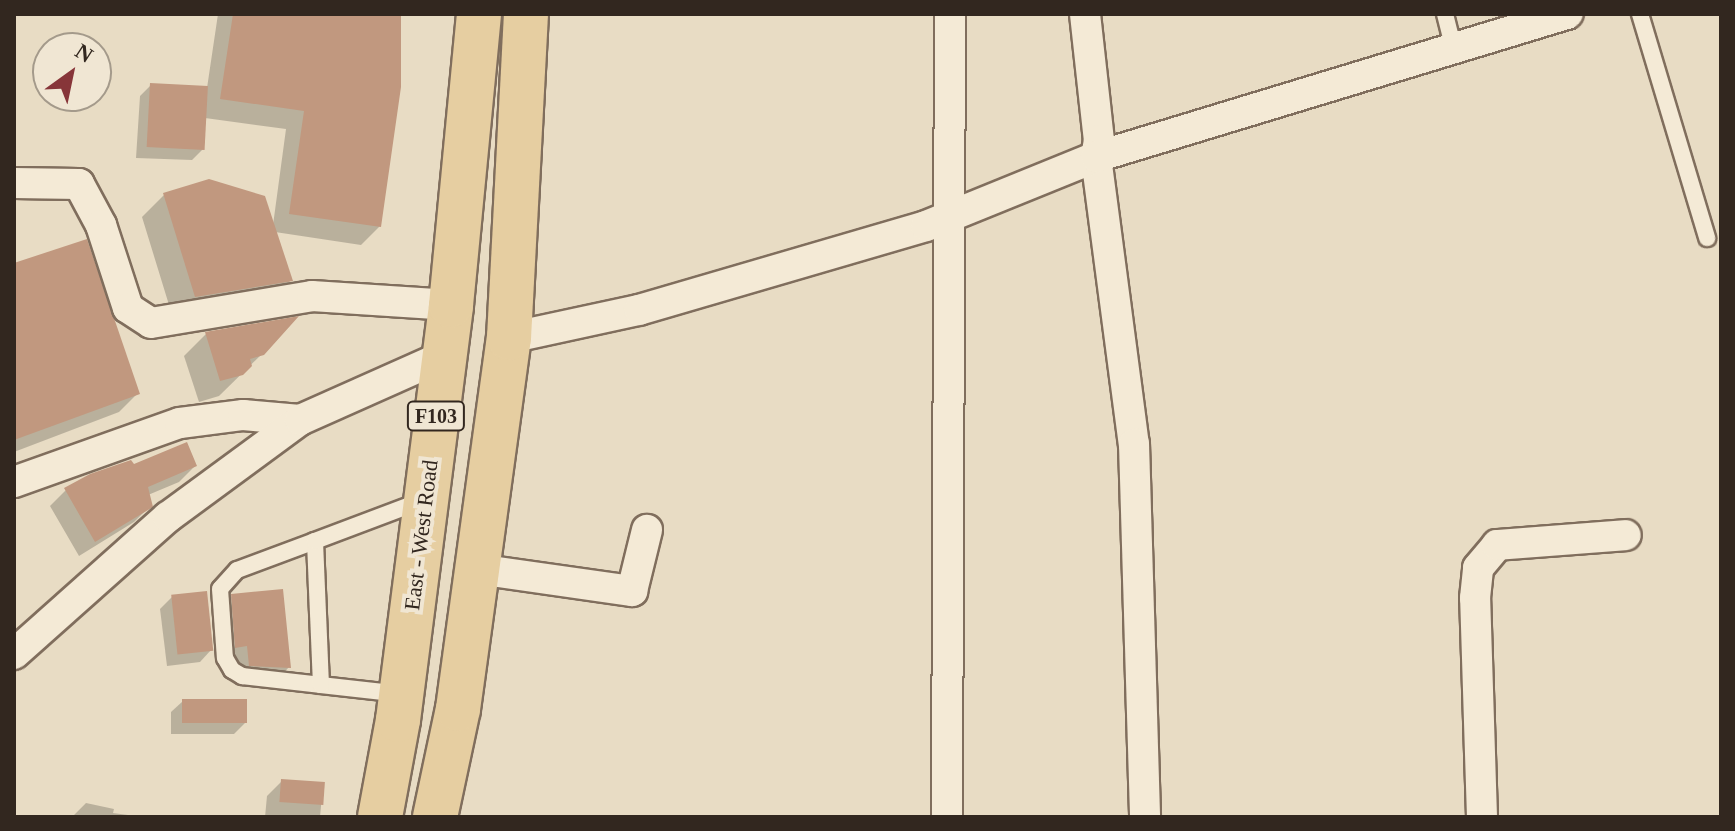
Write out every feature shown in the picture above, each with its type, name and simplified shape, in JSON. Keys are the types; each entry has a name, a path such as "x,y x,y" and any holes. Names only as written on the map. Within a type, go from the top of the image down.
{"main road":[{"name":"East - West Road","path":"380,817 401,694 451,305 479,14"},
{"name":"F103","path":"435,817 458,709 509,338 526,14"}],"street":[{"path":"947,817 950,14"},
{"path":"1085,14 1099,140 1096,157 1134,444 1145,817"},
{"path":"509,338 639,310 950,217 1096,157 1453,46 1568,14"},
{"path":"14,183 79,184 101,225 128,308 151,323 312,296 451,305"},
{"path":"14,654 168,517 300,420 444,356"},
{"path":"14,482 180,423 243,415 300,420"},
{"path":"477,569 632,591 647,530"},
{"path":"1482,817 1475,598 1478,568 1497,545 1626,535"}],"lane":[{"path":"1445,14 1453,46"},
{"path":"1640,14 1707,238"},
{"path":"401,694 242,676 232,670 225,658 220,589 237,570 426,499"},
{"path":"315,541 321,685"}],"building":[{"path":"233,14 401,14 401,87 381,227 289,214 304,111 220,99"},
{"path":"150,83 208,86 205,150 147,147"},
{"path":"209,179 265,196 293,281 195,297 163,193"},
{"path":"87,239 140,394 14,440 14,263"},
{"path":"299,316 264,355 250,359 252,366 243,375 220,381 205,332"},
{"path":"187,442 197,466 148,487 153,507 95,542 64,488 90,474 131,460 134,464"},
{"path":"283,589 291,668 249,666 247,646 235,648 231,594"},
{"path":"207,591 213,651 177,654 171,595"},
{"path":"182,699 247,699 247,723 182,723"},
{"path":"281,779 325,782 323,805 279,802"}]}
